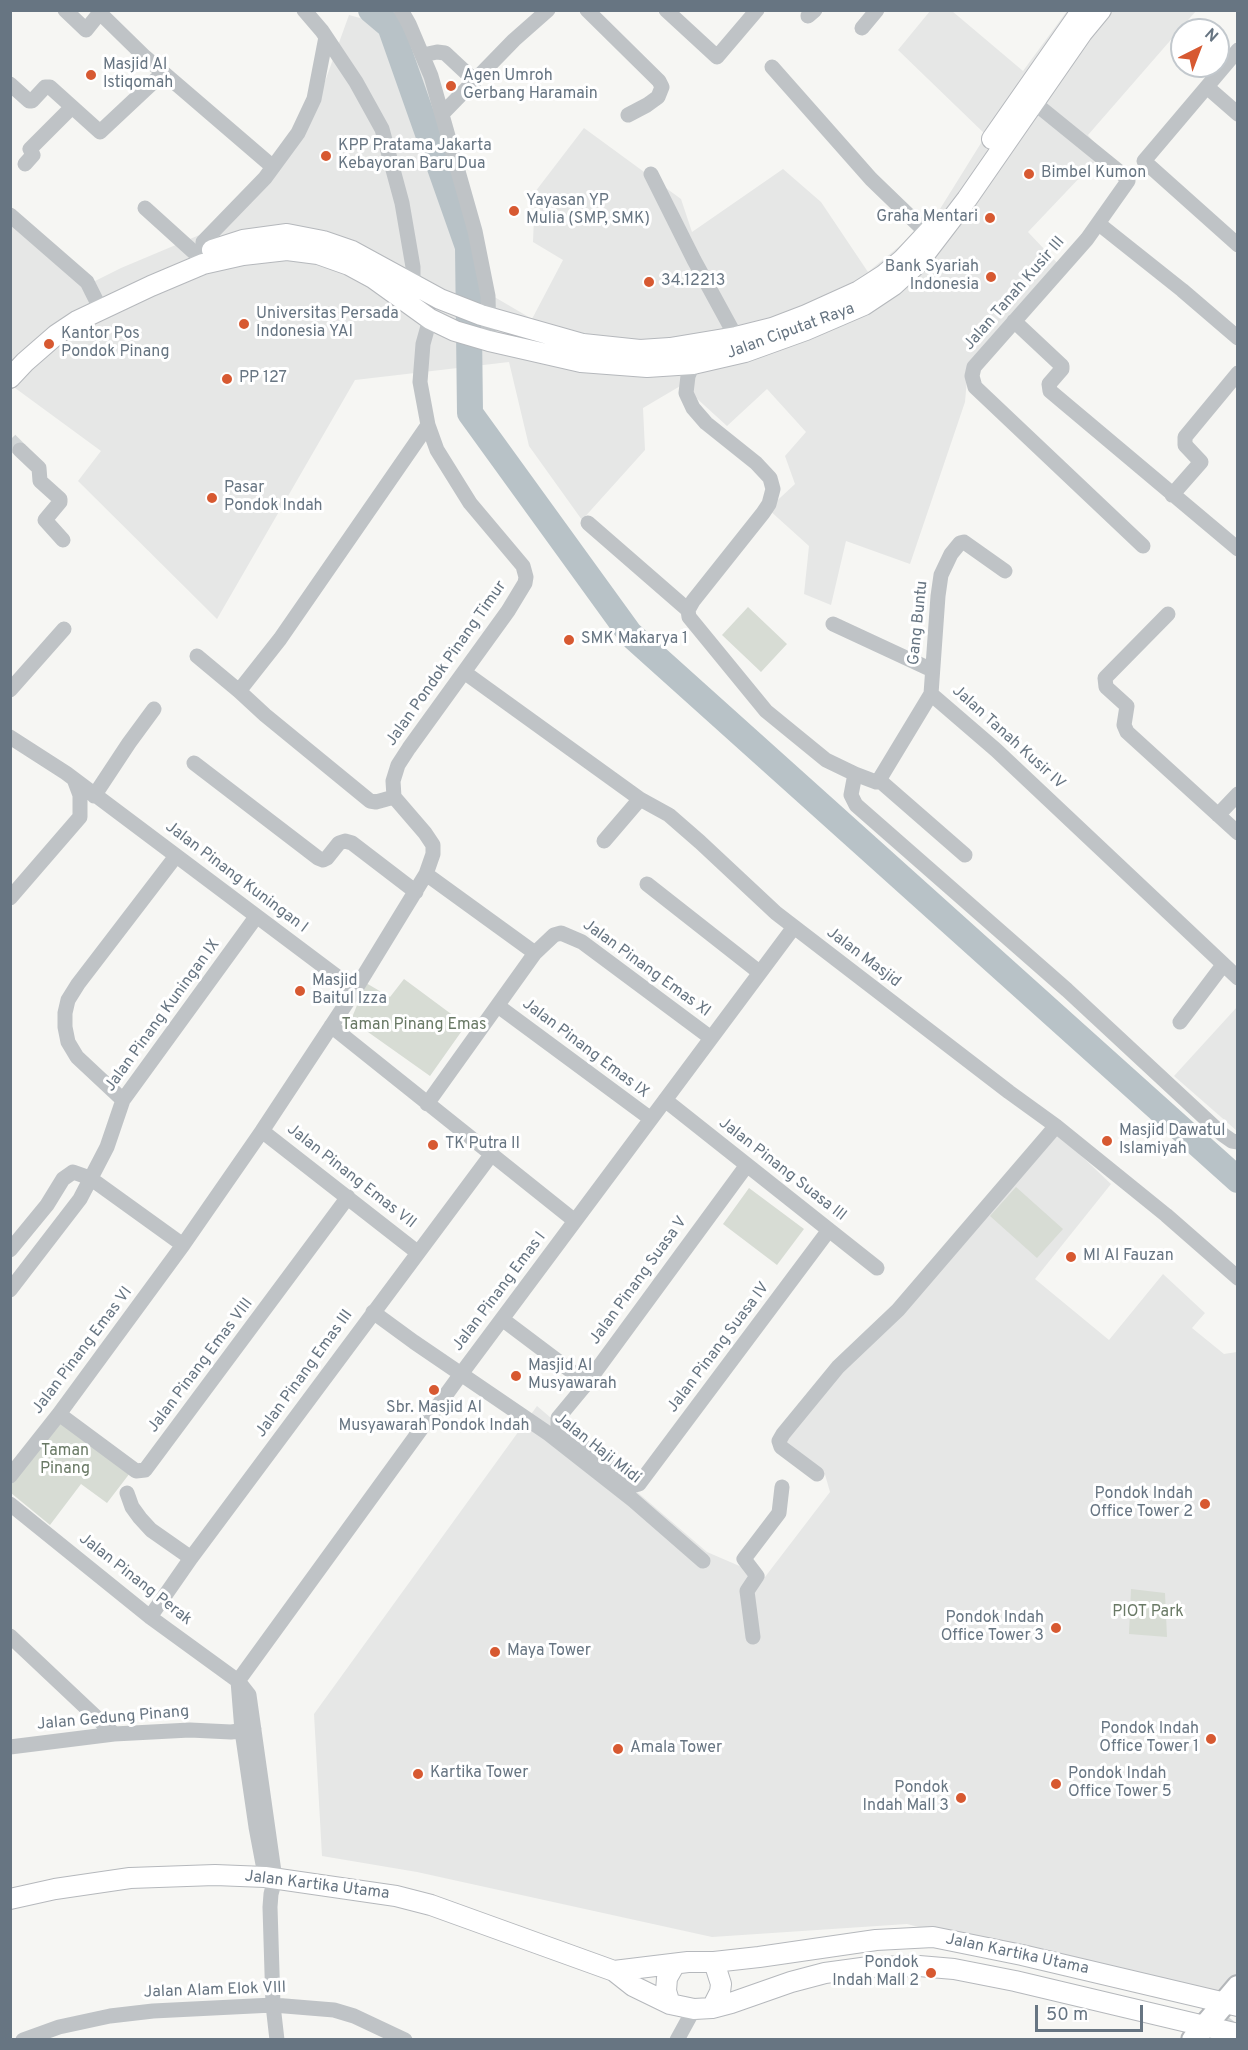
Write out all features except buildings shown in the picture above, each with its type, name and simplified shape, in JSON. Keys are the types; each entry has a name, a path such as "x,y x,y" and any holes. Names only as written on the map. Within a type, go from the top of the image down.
{"highway":[{"path":"1199,2033 1233,1998"}],"main road":[{"name":"Jalan Ciputat Raya","path":"99,304 203,264 243,255 287,250 318,254 349,265 373,278 430,319 452,329 486,340 581,362 647,368 693,364 745,352 806,330 864,305 894,285 918,263 934,244 1082,10"},
{"name":"Jalan Ciputat Raya","path":"99,304 146,275 200,254 243,240 287,234 323,241 352,250 440,300 478,314 583,344 640,350 670,348 736,337 772,328 859,291 893,267 927,233 1028,98 1101,10"},
{"path":"10,358 49,325 99,304"},
{"path":"10,378 56,335 99,304"},
{"path":"452,329 478,314"},
{"name":"Jalan Kartika Utama","path":"10,1899 55,1889 130,1878 215,1875 270,1884 372,1892 431,1905 614,1971 633,1986 670,2004 703,2008 825,1973 869,1967 919,1966 954,1969 1015,1981 1199,2033 1238,2034"},
{"name":"Jalan Kartika Utama","path":"614,1971 759,1957 876,1940 933,1937 1233,1998"},
{"path":"786,1953 781,1963 782,1970 791,1982"},
{"path":"759,1957 767,1979 762,1992"},
{"path":"703,2008 720,1992 721,1984 714,1962"},
{"path":"670,2004 666,1991 667,1978 675,1964"}],"street":[{"path":"65,10 84,30 101,12 163,73 273,167"},
{"path":"304,10 326,37 356,82 382,129 402,203 413,284"},
{"path":"443,113 514,40 548,10"},
{"path":"587,10 659,81 662,87 658,97 628,115"},
{"path":"666,10 717,57 757,10"},
{"path":"862,28 877,10"},
{"path":"404,13 423,55 443,113 475,231 488,296 478,314 486,340"},
{"path":"146,208 200,254 203,242 273,167 298,133 314,99 326,37"},
{"path":"1238,50 1144,161 1238,245"},
{"path":"423,55 446,53 475,81"},
{"path":"772,68 866,174 927,233"},
{"path":"14,95 32,101 48,86 102,132 163,73"},
{"path":"1207,87 1238,114"},
{"name":"Jalan Tanah Kusir III","path":"1028,98 1130,175 1127,184 1099,224 974,367 972,376 975,387 1143,546"},
{"path":"25,164 33,155 30,149 72,107"},
{"path":"651,174 736,337"},
{"path":"10,215 87,282 99,304"},
{"path":"1099,224 1238,338"},
{"name":"Jalan Pondok Pinang Timur","path":"394,797 393,781 398,765 508,611 525,584 526,577 523,566 470,503 437,450 428,425 420,382 423,344 430,319"},
{"path":"1014,321 1062,366 1049,384 1050,391 1238,549"},
{"path":"693,364 688,376 686,393 693,408 706,423 756,463 770,478 773,489 769,504 763,513 698,593 688,610 689,617 766,711 826,760 872,782 879,780 965,855"},
{"path":"1172,495 1201,462 1185,445 1185,437 1238,374"},
{"path":"240,691 280,639 428,425"},
{"path":"20,450 39,468 40,481 60,499 45,520 63,540"},
{"path":"588,524 688,610"},
{"name":"Gang Buntu","path":"931,694 935,624 941,575 958,545 964,542 1005,571"},
{"path":"1168,614 1105,678 1106,687 1127,706 1124,725 1127,732 1238,833"},
{"path":"833,624 932,670"},
{"path":"12,684 64,629"},
{"path":"197,656 370,801 376,802 394,797 433,845 433,854 426,874 355,990"},
{"name":"Jalan Masjid","path":"464,672 640,799 669,815 794,927 1056,1126 1166,1215 1238,1278"},
{"name":"Jalan Tanah Kusir IV","path":"879,780 931,694 996,750 1238,978"},
{"path":"10,898 80,817 80,795 84,788 129,743 154,709"},
{"name":"Jalan Pinang Kuningan I","path":"10,737 84,788 355,990"},
{"path":"194,763 318,858 322,860 327,858 339,843 345,841 352,843 416,892"},
{"path":"855,774 851,795 856,805 1067,990 1222,1134 1238,1142"},
{"path":"1218,815 1238,794"},
{"path":"604,841 640,799"},
{"path":"123,1100 77,1057 69,1042 65,1027 65,1013 68,1000 78,984 176,856"},
{"path":"426,874 535,953"},
{"path":"647,884 759,972"},
{"name":"Jalan Pinang Kuningan IX","path":"10,1290 80,1199 84,1176 107,1147 123,1100 256,916"},
{"name":"Jalan Pinang Emas I","path":"238,1681 461,1374 794,927"},
{"name":"Jalan Pinang Emas XI","path":"427,1104 535,953 554,935 561,933 582,942 711,1038"},
{"path":"1180,1022 1223,965"},
{"name":"Jalan Pinang Emas VI","path":"10,1476 59,1414 183,1245 355,990"},
{"name":"Jalan Pinang Emas IX","path":"498,1006 651,1119"},
{"path":"331,1026 575,1221"},
{"name":"Jalan Pinang Suasa III","path":"665,1100 877,1268"},
{"path":"817,1474 781,1447 779,1441 783,1434 838,1367 898,1311 1056,1126"},
{"name":"Jalan Pinang Emas VII","path":"262,1131 417,1252"},
{"name":"Jalan Pinang Emas III","path":"150,1617 191,1558 491,1155"},
{"name":"Jalan Pinang Suasa V","path":"635,1485 558,1427 558,1418 747,1166"},
{"path":"10,1250 47,1205 63,1179 84,1176 183,1245"},
{"name":"Jalan Pinang Emas VIII","path":"59,1414 136,1472 145,1470 348,1197"},
{"name":"Jalan Pinang Suasa IV","path":"635,1485 642,1481 829,1230"},
{"name":"Jalan Haji Midi","path":"373,1312 549,1434 633,1500 704,1561"},
{"path":"502,1319 586,1383"},
{"path":"753,1637 747,1591 757,1576 744,1559 779,1514 782,1486"},
{"path":"127,1493 132,1507 140,1518 152,1530 191,1558"},
{"name":"Jalan Pinang Perak","path":"10,1504 150,1617 238,1681 249,1695 248,1730 270,1884 273,2005 277,2040"},
{"path":"10,1636 114,1734"},
{"name":"Jalan Gedung Pinang","path":"10,1747 114,1734 248,1730"},
{"name":"Jalan Alam Elok VIII","path":"23,2040 59,2027 110,2016 153,2011 273,2005 334,2010 354,2016 405,2040"},
{"path":"677,2040 703,2008"}],"shaded area":[{"path":"930,11 952,11 1023,71 1067,11 1196,11 1190,18 1170,18 1170,41 1088,135 1103,153 1028,232 1062,268 968,368 965,402 910,564 846,541 831,605 804,594 809,546 768,509 795,484 785,456 806,432 767,389 727,426 682,385 643,408 645,450 582,520 529,446 509,362 355,380 217,619 78,481 101,451 11,385 11,208 93,282 228,223 315,109 349,15 412,32 486,292 532,319 563,260 533,242 535,192 584,128 681,199 692,232 783,169 821,202 868,272 935,217 986,135 898,50"},
{"path":"1237,1007 1237,1131 1174,1076"},
{"path":"1052,1128 1111,1184 1035,1279 1109,1340 1163,1274 1205,1313 1192,1328 1224,1354 1237,1352 1237,2008 907,1924 712,1937 417,1872 322,1856 314,1714 537,1406 707,1552 765,1577 830,1492 824,1471 782,1438"}],"green space":[{"path":"748,607 787,644 761,672 722,635"},
{"name":"Taman Pinang Emas","path":"404,979 466,1025 430,1076 351,1020 366,983 390,997"},
{"path":"1016,1187 1063,1229 1037,1258 990,1216"},
{"path":"749,1188 804,1229 777,1265 723,1224"},
{"name":"Taman Pinang","path":"60,1421 130,1473 107,1503 81,1484 50,1525 11,1493 10,1484"},
{"name":"PIOT Park","path":"1131,1589 1165,1593 1167,1637 1129,1634"}],"waterway":[{"path":"371,10 390,26 468,247 470,413 630,634 1238,1180"}],"tunnel":[{"path":"10,440 20,450"},
{"path":"1222,2040 1238,2020"}],"place":[{"name":"Masjid Al Istiqomah","path":"91,75"},
{"name":"Agen Umroh Gerbang Haramain","path":"451,86"},
{"name":"KPP Pratama Jakarta Kebayoran Baru Dua","path":"326,156"},
{"name":"Bimbel Kumon","path":"1029,174"},
{"name":"Yayasan YP Mulia (SMP, SMK)","path":"514,211"},
{"name":"Graha Mentari","path":"990,218"},
{"name":"Bank Syariah Indonesia","path":"991,277"},
{"name":"34.12213","path":"649,282"},
{"name":"Universitas Persada Indonesia YAI","path":"244,324"},
{"name":"Kantor Pos Pondok Pinang","path":"49,344"},
{"name":"PP 127","path":"227,379"},
{"name":"Pasar Pondok Indah","path":"212,498"},
{"name":"SMK Makarya 1","path":"569,640"},
{"name":"Masjid Baitul Izza","path":"300,991"},
{"name":"Masjid Dawatul Islamiyah","path":"1107,1141"},
{"name":"TK Putra II","path":"433,1145"},
{"name":"MI Al Fauzan","path":"1071,1257"},
{"name":"Masjid Al Musyawarah","path":"516,1376"},
{"name":"Sbr. Masjid Al Musyawarah Pondok Indah","path":"434,1390"},
{"name":"Pondok Indah Office Tower 2","path":"1205,1504"},
{"name":"Pondok Indah Office Tower 3","path":"1056,1628"},
{"name":"Maya Tower","path":"495,1652"},
{"name":"Pondok Indah Office Tower 1","path":"1211,1739"},
{"name":"Amala Tower","path":"618,1749"},
{"name":"Kartika Tower","path":"418,1774"},
{"name":"Pondok Indah Office Tower 5","path":"1056,1784"},
{"name":"Pondok Indah Mall 3","path":"961,1798"},
{"name":"Pondok Indah Mall 2","path":"931,1973"}]}
